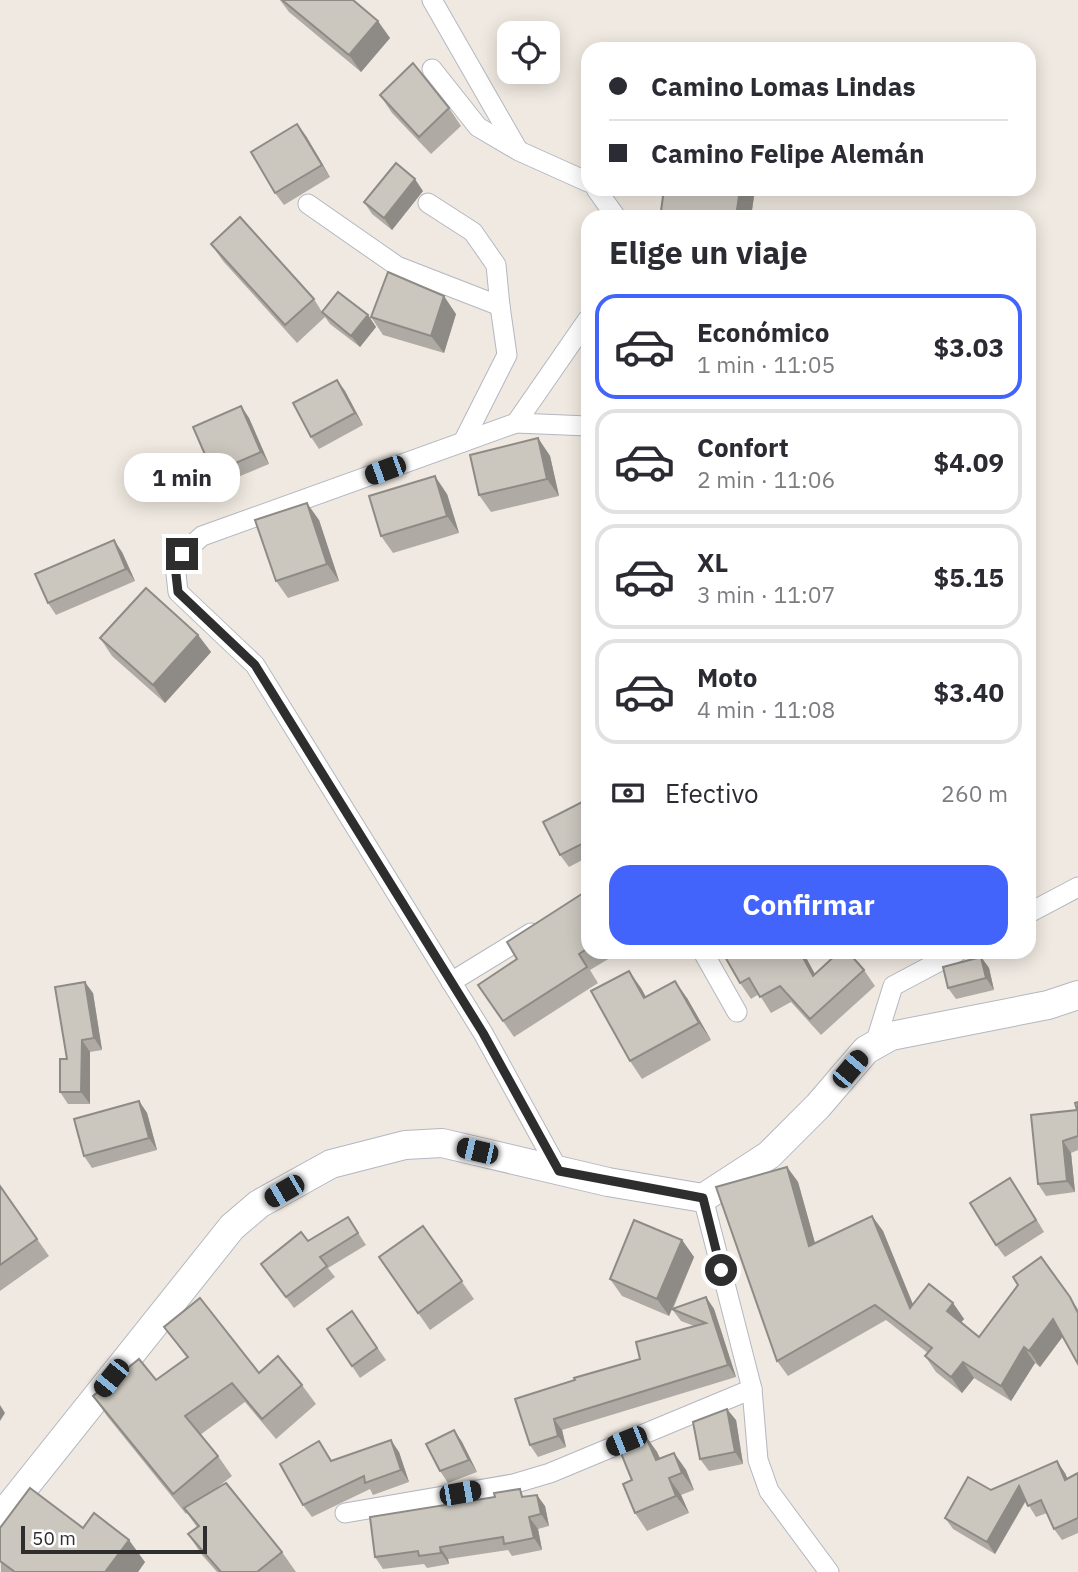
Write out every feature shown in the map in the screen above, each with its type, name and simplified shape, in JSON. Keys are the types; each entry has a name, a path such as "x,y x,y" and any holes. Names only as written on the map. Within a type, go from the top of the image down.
{"main road":[{"path":"0,1518 232,1227 260,1204 331,1164 405,1145 442,1143 559,1171 703,1198 769,1155 818,1107 866,1049 875,1044 891,1036 1048,1005 1078,995"}],"street":[{"path":"432,0 519,151"},
{"path":"432,69 478,127 519,151 581,179"},
{"path":"308,204 397,267 500,306"},
{"path":"428,204 473,232 496,265 507,355 463,442"},
{"path":"516,423 581,329"},
{"path":"559,1171 483,1033 255,665 178,592 176,574 182,554 202,536 516,423 581,426"},
{"path":"1036,909 1078,887"},
{"path":"451,982 542,925"},
{"path":"707,959 737,1012"},
{"path":"875,1044 893,986 944,959"},
{"path":"703,1198 752,1389 758,1460 769,1491 829,1572"},
{"path":"345,1513 513,1484 550,1473 752,1389"}],"building":[{"path":"282,0 353,0 378,21 349,55"},
{"path":"413,63 449,108 419,137 380,95"},
{"path":"297,124 322,165 275,193 251,152"},
{"path":"396,163 415,179 384,218 364,202"},
{"path":"663,196 739,196 737,210 661,210"},
{"path":"240,217 314,299 285,325 211,244"},
{"path":"388,272 444,296 431,336 371,317"},
{"path":"338,292 368,315 351,336 322,312"},
{"path":"337,380 355,413 311,437 293,403"},
{"path":"241,406 261,452 213,473 193,427"},
{"path":"538,438 547,479 479,495 470,455"},
{"path":"435,476 447,516 381,536 369,496"},
{"path":"307,503 327,564 276,581 255,520"},
{"path":"114,540 126,569 48,603 35,574"},
{"path":"146,588 198,635 153,685 100,638"},
{"path":"581,803 581,844 560,855 543,822"},
{"path":"581,894 579,954 587,967 503,1021 478,985 517,959 507,942"},
{"path":"726,959 804,959 813,976 831,959 854,959 864,970 810,1019 780,986 760,997 749,978 740,983"},
{"path":"981,959 986,978 948,988 943,967"},
{"path":"629,971 644,998 675,981 699,1023 630,1061 591,991"},
{"path":"85,982 94,1038 82,1040 81,1092 60,1092 60,1059 67,1059 55,987"},
{"path":"139,1101 149,1138 84,1156 74,1119"},
{"path":"1078,1102 1078,1136 1063,1141 1067,1181 1038,1184 1031,1115 1077,1110 1075,1103"},
{"path":"787,1167 809,1246 872,1216 910,1308 929,1284 953,1303 947,1311 979,1337 1018,1285 1013,1277 1041,1257 1070,1297 1078,1313 1078,1364 1053,1319 1029,1351 1024,1347 1001,1386 963,1362 951,1377 925,1356 932,1348 875,1305 777,1361 716,1187"},
{"path":"1010,1178 1036,1220 996,1245 970,1203"},
{"path":"0,1186 37,1239 0,1265"},
{"path":"348,1217 358,1233 320,1257 327,1266 286,1297 261,1264 301,1232 308,1241"},
{"path":"634,1220 682,1240 657,1299 610,1279"},
{"path":"423,1226 462,1281 418,1313 379,1257"},
{"path":"706,1297 728,1365 554,1419 558,1436 530,1445 515,1399 640,1359 636,1342 706,1323 672,1309"},
{"path":"200,1298 259,1373 278,1356 302,1385 262,1419 232,1383 185,1416 218,1456 173,1494 93,1396 139,1359 156,1380 188,1357 164,1327"},
{"path":"352,1311 377,1348 352,1366 327,1329"},
{"path":"727,1409 735,1452 700,1459 693,1422"},
{"path":"454,1430 469,1460 440,1471 426,1444"},
{"path":"645,1435 656,1460 674,1453 682,1473 669,1478 676,1496 635,1513 623,1484 632,1480 618,1446"},
{"path":"391,1440 401,1470 365,1483 364,1476 303,1505 280,1464 319,1441 331,1461"},
{"path":"1057,1461 1065,1480 1078,1473 1078,1518 1054,1529 1041,1500 1028,1506 1019,1486 987,1542 945,1518 968,1477 991,1490"},
{"path":"226,1483 282,1552 257,1572 221,1572 188,1534 199,1526 184,1508"},
{"path":"30,1488 83,1528 94,1513 129,1540 105,1572 15,1572 0,1561 0,1528"},
{"path":"520,1489 522,1497 537,1495 541,1514 529,1517 534,1538 504,1544 503,1537 440,1547 441,1553 419,1556 418,1551 375,1557 370,1517 495,1497 494,1493"}],"route":[{"path":"182,554 176,574 178,592 255,665 483,1033 559,1171 703,1198 721,1270"}]}
